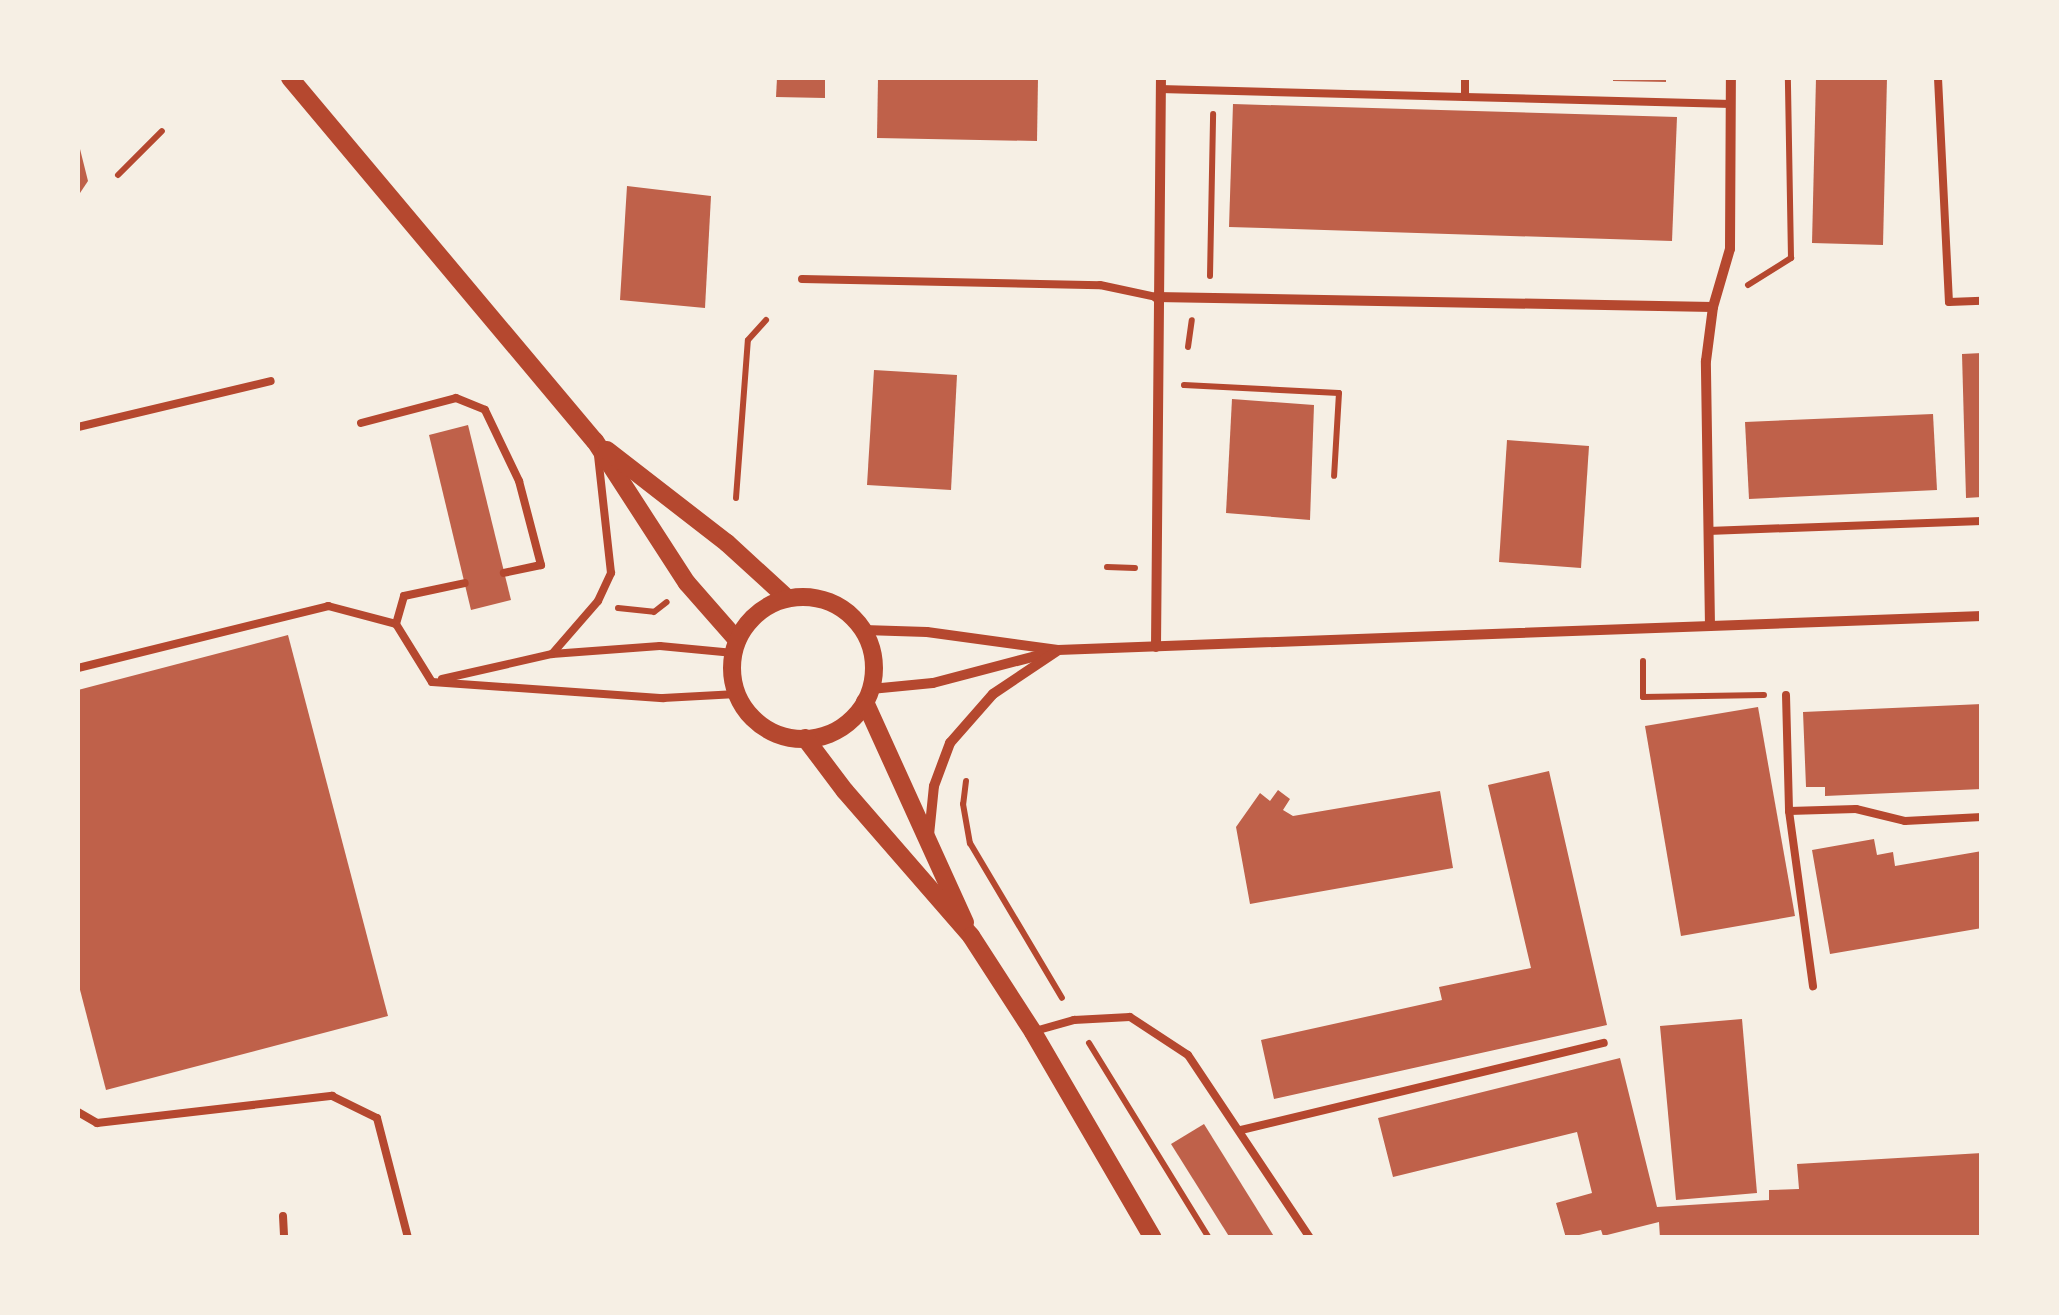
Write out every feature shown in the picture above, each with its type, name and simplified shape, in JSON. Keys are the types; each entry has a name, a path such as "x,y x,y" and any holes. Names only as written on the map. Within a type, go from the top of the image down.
{"street":[{"path":"290,78 595,441 687,582 735,646 737,694 764,727 805,738 840,728 868,696 1058,650"},
{"path":"1710,626 1706,361 1713,307 1730,249 1731,78"},
{"path":"1156,647 1156,296 1161,83"},
{"path":"1156,296 1713,307"},
{"path":"595,441 727,543 787,598"},
{"path":"735,646 766,607 787,598 831,602 864,630 872,649 868,696 971,936"},
{"path":"864,630 927,632 1058,650 1982,616"},
{"path":"929,834 934,786 950,743 993,694 1058,650"},
{"path":"805,738 844,791 971,936 1033,1032 1154,1238"}],"lane":[{"path":"1465,97 1466,78"},
{"path":"1938,78 1949,302 1982,300"},
{"path":"1161,83 1213,91 1731,104"},
{"path":"802,279 1100,285 1156,296"},
{"path":"78,428 271,381"},
{"path":"361,423 456,398 485,410 519,481 541,565 504,573"},
{"path":"552,654 598,601 611,573 607,508 595,441"},
{"path":"1708,532 1982,520"},
{"path":"396,624 404,596 465,583"},
{"path":"78,668 328,606 396,624 432,682"},
{"path":"432,682 552,654 660,646 735,646"},
{"path":"432,682 663,698 737,694"},
{"path":"1786,694 1788,811 1814,986"},
{"path":"1788,811 1856,809 1904,820 1982,817"},
{"path":"1033,1032 1074,1020 1130,1018 1188,1055 1242,1130 1310,1238"},
{"path":"1242,1130 1604,1043"},
{"path":"78,1112 96,1123 332,1096 377,1118 408,1238"},
{"path":"284,1216 284,1238"}],"path":[{"path":"1713,307 1791,258 1788,78"},
{"path":"1183,403 1198,298 1210,277 1213,91"},
{"path":"118,175 162,131"},
{"path":"736,498 748,340 766,320"},
{"path":"1183,385 1339,393 1334,476"},
{"path":"1107,567 1136,568"},
{"path":"612,608 654,612 675,595"},
{"path":"1643,661 1644,697 1786,694"}],"building":[{"path":"777,78 825,78 825,98 776,97"},
{"path":"878,78 1038,78 1037,141 877,138"},
{"path":"1666,78 1666,82 1613,81"},
{"path":"1816,78 1887,78 1883,245 1812,243"},
{"path":"1233,104 1677,117 1672,241 1229,227"},
{"path":"78,141 88,181 78,196"},
{"path":"627,186 711,196 705,308 620,300"},
{"path":"1982,353 1982,497 1966,498 1962,354"},
{"path":"874,370 957,375 951,490 867,485"},
{"path":"1232,399 1314,405 1310,520 1226,513"},
{"path":"1933,414 1937,490 1749,499 1745,422"},
{"path":"468,425 511,600 471,610 429,435"},
{"path":"1507,440 1589,446 1581,568 1499,562"},
{"path":"288,635 388,1016 106,1090 78,982 78,690"},
{"path":"1982,704 1982,789 1825,796 1825,787 1806,787 1803,712"},
{"path":"1758,707 1795,916 1681,936 1645,726"},
{"path":"1549,771 1607,1025 1274,1099 1261,1040 1442,1000 1439,987 1531,968 1488,785"},
{"path":"1278,790 1290,799 1283,810 1293,816 1440,791 1453,868 1250,904 1236,827 1260,793 1270,801"},
{"path":"1874,839 1877,855 1893,852 1895,866 1982,851 1982,928 1830,954 1812,850"},
{"path":"1742,1019 1757,1193 1676,1200 1660,1026"},
{"path":"1620,1058 1657,1207 1769,1200 1769,1190 1799,1189 1797,1164 1982,1153 1982,1238 1660,1238 1659,1222 1603,1236 1601,1230 1566,1238 1556,1203 1592,1193 1577,1132 1393,1177 1378,1118"},
{"path":"1204,1124 1275,1238 1230,1238 1171,1144"}]}
